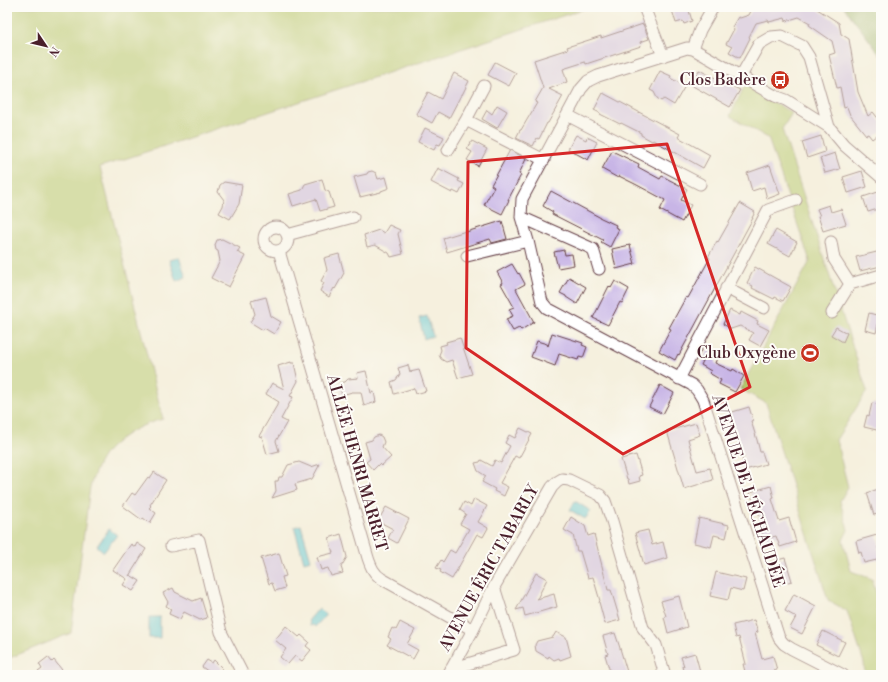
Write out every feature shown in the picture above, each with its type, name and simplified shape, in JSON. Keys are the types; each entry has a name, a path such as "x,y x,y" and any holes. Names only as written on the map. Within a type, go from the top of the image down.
{"street":[{"path":"644,7 663,56"},
{"path":"713,7 700,30 693,49 775,96 786,100 829,127 844,145 881,177"},
{"path":"740,76 759,44 771,37 782,36 802,46 809,57 829,127"},
{"name":"AVENUE DE L'ÉCHAUDÉE","path":"693,49 687,48 598,76 588,81 581,88 522,200 521,217 542,302 547,308 679,378 697,390 703,400 779,638 784,644 792,649 843,675"},
{"path":"448,150 484,86"},
{"path":"567,115 700,184"},
{"path":"466,120 544,160"},
{"path":"679,378 768,210 796,200"},
{"path":"287,235 352,217"},
{"path":"521,217 593,249 599,269"},
{"path":"273,227 281,228 287,235 288,240 286,247 279,251 273,251 267,248 264,242 264,236 267,230 273,227"},
{"path":"467,256 528,241"},
{"path":"831,242 834,258 850,284"},
{"name":"ALLÉE HENRI MARRET","path":"279,251 372,570 382,579 473,630"},
{"path":"832,314 850,284 881,276"},
{"path":"726,288 764,308"},
{"name":"AVENUE ÉRIC TABARLY","path":"450,672 494,587 552,487 562,479 569,480 600,495 605,501 643,628 656,645 665,675"},
{"path":"171,546 199,540 221,632 243,675"},
{"path":"450,672 514,650 494,587"}],"highlighted area":[{"path":"667,144 750,387 623,454 466,348 468,162"}],"green space":[{"path":"7,7 590,7 100,167 163,419 140,427 126,435 105,454 97,467 90,487 71,633 7,659"},
{"path":"844,7 881,7 881,56"},
{"path":"745,85 792,113 782,129 867,391 836,440 848,487 840,501 848,530 843,540 851,571 872,579 881,609 881,675 865,675 864,663 847,611 828,600 766,403 740,389 810,261 768,138 730,116"}],"water":[{"path":"179,257 186,277 176,281 169,260"},
{"path":"427,316 433,336 424,339 419,318"},
{"path":"575,501 591,511 585,519 570,510"},
{"path":"301,525 311,560 304,562 294,527"},
{"path":"109,529 117,535 104,552 97,546"},
{"path":"319,608 326,615 315,627 313,625 310,626 308,621"},
{"path":"149,617 160,617 160,638 149,638"}],"building":[{"path":"671,7 688,7 692,21 684,24 683,21 676,23"},
{"path":"753,7 814,7 839,23 841,34 849,39 858,92 868,116 873,112 881,122 881,132 872,139 868,134 866,135 850,115 847,107 844,108 840,87 837,88 829,55 835,53 832,41 809,25 810,23 799,17 786,21 785,18 769,22 768,20 756,23 740,58 729,52 732,47 726,44 734,29 732,27 738,17 740,18 749,15"},
{"path":"643,24 649,39 640,42 641,46 586,64 585,62 563,69 567,82 549,89 563,96 539,139 537,138 533,146 516,138 537,103 535,102 543,88 534,60 568,49 567,47 601,36 601,38"},
{"path":"495,62 516,73 509,86 488,75"},
{"path":"699,70 740,90 730,107 691,85"},
{"path":"660,71 671,76 670,78 685,86 674,105 664,99 661,101 657,98 654,92 650,90"},
{"path":"454,73 469,81 449,118 438,112 432,123 416,114 428,92 441,99"},
{"path":"603,93 680,134 678,137 710,155 703,168 653,140 652,141 641,135 641,133 594,110"},
{"path":"497,105 507,111 497,128 482,119 487,110 492,114"},
{"path":"425,128 444,137 440,145 437,144 434,150 418,142"},
{"path":"576,135 586,140 587,137 597,142 588,160 568,149"},
{"path":"821,136 825,152 807,158 802,142"},
{"path":"472,141 487,149 478,166 467,160 472,152 467,149"},
{"path":"510,150 526,159 519,174 521,175 502,214 484,205 494,187 491,185"},
{"path":"612,151 639,164 638,167 660,179 662,176 687,189 681,200 691,205 682,222 660,210 665,200 619,176 618,178 602,169"},
{"path":"835,153 840,169 825,173 820,158"},
{"path":"770,165 780,194 767,199 764,187 752,191 747,173"},
{"path":"438,168 459,179 458,181 464,184 459,194 453,191 452,193 431,182"},
{"path":"372,171 376,173 378,179 386,177 389,188 381,192 360,197 354,177 367,174 368,172"},
{"path":"862,171 867,187 848,193 843,177"},
{"path":"322,179 325,190 329,192 334,207 320,211 316,199 293,206 289,194 302,190 305,184"},
{"path":"224,182 242,185 239,204 230,219 219,213 223,206 224,200 218,192 220,185"},
{"path":"551,191 616,225 615,227 619,229 610,247 601,242 603,240 552,214 553,212 543,206"},
{"path":"881,191 881,208 868,212 863,197"},
{"path":"740,203 755,212 753,218 675,360 659,351 671,329 669,328 686,297 688,298 710,258 708,257"},
{"path":"829,205 831,212 841,209 846,224 823,231 817,209"},
{"path":"502,221 507,239 492,243 490,239 447,252 443,238"},
{"path":"389,225 400,230 398,234 403,254 391,257 389,253 375,245 367,247 364,235 379,230 384,233"},
{"path":"776,230 797,242 790,256 768,244"},
{"path":"222,239 240,248 237,252 245,256 229,287 211,278 220,261 215,245 217,240"},
{"path":"630,245 635,264 616,269 612,249"},
{"path":"564,250 565,255 572,254 574,265 558,268 554,252"},
{"path":"881,251 881,266 860,271 856,257"},
{"path":"339,254 344,273 329,297 320,291 324,283 321,281 327,270 324,258"},
{"path":"512,264 525,284 516,289 534,322 521,330 519,328 513,331 506,319 513,316 509,309 514,307 501,284 503,283 497,272"},
{"path":"755,267 791,287 783,301 775,297 774,299 752,288 753,286 747,283"},
{"path":"569,277 586,287 577,304 560,293"},
{"path":"615,281 629,289 622,303 620,302 608,325 593,318 609,286 611,288"},
{"path":"266,297 271,316 281,322 274,334 264,328 263,330 250,322 255,314 251,301"},
{"path":"730,310 740,315 741,312 758,321 757,324 769,330 760,346 749,340 753,333 740,326 731,329 723,324"},
{"path":"869,313 880,316 876,333 865,330"},
{"path":"836,327 847,333 843,342 831,335"},
{"path":"552,333 583,343 582,345 587,347 583,358 579,357 578,360 559,354 555,366 531,357 537,341 547,344 548,346"},
{"path":"460,338 472,374 458,378 452,360 446,362 441,359 439,355 441,350 440,346 447,344 446,342"},
{"path":"708,351 718,356 715,363 732,371 733,369 744,376 735,392 719,384 721,380 709,373 711,371 701,365"},
{"path":"291,362 294,363 298,381 290,396 293,397 281,419 287,422 276,441 279,451 267,454 262,437 259,436 279,402 266,394 272,383 284,389 278,366"},
{"path":"408,365 410,372 419,370 426,391 416,394 414,388 394,394 391,382 396,380 400,374 398,368"},
{"path":"366,371 371,393 374,392 376,402 364,406 361,392 352,392 342,395 339,383 345,382 348,379 358,378 357,373"},
{"path":"660,385 674,393 663,414 649,407"},
{"path":"872,403 881,405 881,431 864,427 867,415 869,416"},
{"path":"749,407 753,420 751,421 760,452 762,452 766,464 745,470 742,458 744,457 734,426 732,426 729,413"},
{"path":"696,423 700,435 688,439 697,471 710,468 713,480 684,489 667,431"},
{"path":"520,428 532,434 519,458 515,456 500,483 508,487 504,496 482,482 486,476 478,471 475,463 480,462 481,460 492,466 495,460 501,463 510,446 505,443 509,435 515,438"},
{"path":"379,435 382,437 384,442 382,447 391,457 381,466 379,464 373,470 366,462 370,459 365,442 372,440 374,437"},
{"path":"636,455 642,475 639,476 640,481 629,484 621,459"},
{"path":"299,462 311,467 320,464 312,479 295,484 297,490 272,498 276,491 275,481 278,481 279,477 282,477 288,465"},
{"path":"154,472 166,480 150,505 151,506 149,508 156,513 150,523 143,518 142,520 123,506 132,493 135,495 148,477 150,478"},
{"path":"771,486 774,498 772,499 779,521 789,518 796,542 780,547 776,536 764,539 760,527 762,526 756,503 754,504 750,492"},
{"path":"881,488 881,513 874,515 867,493"},
{"path":"474,499 487,506 478,522 488,528 483,537 477,534 452,579 436,568 441,560 443,562 450,550 455,553 469,529 460,524 466,514 460,510 464,502 471,506"},
{"path":"386,507 409,519 397,543 388,538 393,529 378,521"},
{"path":"571,517 585,526 588,536 594,534 608,590 611,590 620,620 605,624 593,577 588,578 580,551 577,551 573,535 564,530"},
{"path":"699,518 729,525 726,538 714,535 711,547 694,543"},
{"path":"648,530 652,545 663,542 667,558 644,565 635,533"},
{"path":"341,534 347,557 341,567 343,573 331,576 328,568 321,570 317,557 333,553 329,538"},
{"path":"877,535 881,559 864,563 861,552 859,553 856,541"},
{"path":"137,543 146,549 129,576 130,575 140,581 133,591 123,585 127,579 113,570 131,544 135,547"},
{"path":"279,553 286,576 282,577 285,588 275,591 272,583 269,584 261,558"},
{"path":"785,558 792,581 777,585 770,562"},
{"path":"716,572 746,579 743,591 731,588 728,600 710,596"},
{"path":"536,573 547,579 537,599 554,594 557,607 525,616 523,608 516,610"},
{"path":"173,588 175,592 193,601 201,598 207,618 200,620 184,612 180,619 169,614 171,609 166,606 168,602 163,593"},
{"path":"794,594 816,606 802,634 790,628 796,617 785,611"},
{"path":"679,596 687,627 668,633 664,617 666,616 661,601"},
{"path":"754,620 758,632 755,633 762,659 773,656 777,670 765,673 765,675 746,675 743,664 746,664 739,637 736,638 733,625"},
{"path":"400,622 415,630 407,644 418,650 413,659 387,645 391,639 388,637 392,628 396,630"},
{"path":"286,626 299,637 301,635 309,642 306,646 311,650 302,661 295,656 288,664 280,657 286,649 275,640"},
{"path":"823,631 845,642 838,656 816,645"},
{"path":"556,632 566,637 571,656 560,660 559,658 554,660 549,656 548,658 536,651 535,645 537,641 553,637"},
{"path":"615,633 628,675 611,675 605,655 608,654 603,636"},
{"path":"695,653 701,675 684,675 682,666 684,666 681,657"},
{"path":"48,657 52,662 54,660 66,675 34,675 42,669 39,664"},
{"path":"207,660 212,663 214,660 222,668 221,670 224,675 207,675 209,672 202,667"}],"place":[{"name":"Clos Badère","path":"780,80"},
{"name":"Club Oxygène","path":"810,353"}]}
